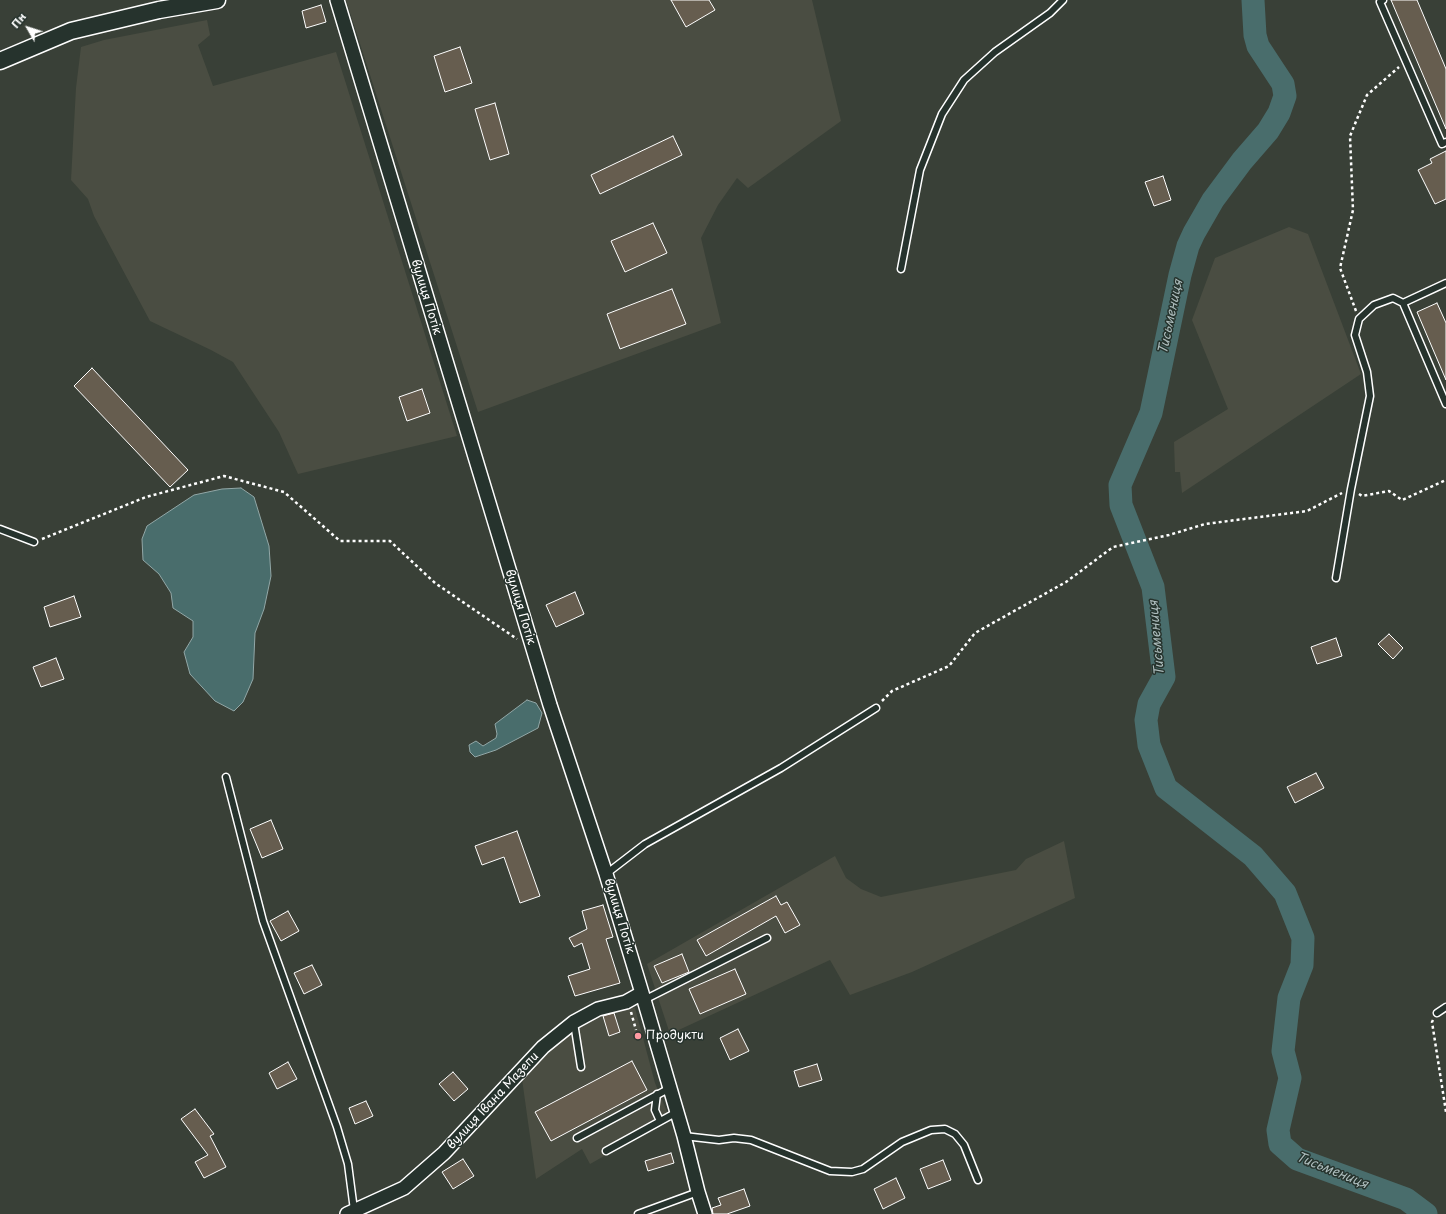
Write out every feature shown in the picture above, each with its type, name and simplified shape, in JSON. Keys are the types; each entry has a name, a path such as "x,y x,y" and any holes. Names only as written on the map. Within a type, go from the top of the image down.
{"street":[{"path":"0,61 71,31 159,10 217,0"},
{"name":"вулиця Потік","path":"337,0 533,650 606,874 643,996 705,1214"},
{"name":"вулиця Івана Мазепи","path":"350,1212 404,1188 444,1153 543,1047 574,1022 598,1009 643,996"}],"lane":[{"path":"901,269 920,170 942,114 964,80 995,52 1050,13 1063,0"},
{"path":"1383,0 1380,2 1442,144 1446,142"},
{"path":"1403,303 1446,283"},
{"path":"1336,578 1351,489 1370,396 1367,372 1354,335 1359,319 1374,305 1393,298 1403,303 1446,404"},
{"path":"0,530 34,542"},
{"path":"606,874 644,844 781,768 876,708"},
{"path":"226,777 263,921 334,1120 348,1164 350,1212"},
{"path":"643,996 767,938"},
{"path":"1437,1013 1446,1008"},
{"path":"574,1022 581,1067"},
{"path":"577,1138 670,1088"},
{"path":"657,1094 655,1110 660,1121"},
{"path":"606,1151 677,1112"},
{"path":"684,1136 719,1140 734,1138 751,1140 830,1172 852,1172 863,1169 902,1142 931,1130 945,1129 955,1134 964,1145 978,1180"},
{"path":"638,1214 698,1192"}],"path":[{"path":"1359,319 1340,268 1353,210 1350,136 1366,95 1406,61"},
{"path":"34,542 146,498 224,476 284,492 340,541 390,540 435,583 533,650"},
{"path":"876,708 892,691 948,666 975,633 1066,582 1113,547 1169,535 1205,524 1307,511 1351,489 1362,496 1390,491 1402,500 1446,480"},
{"path":"1437,1013 1432,1022 1446,1112"}],"shaded area":[{"path":"346,0 812,0 841,121 748,188 737,178 718,205 701,238 721,323 478,412"},
{"path":"207,20 210,35 198,45 213,86 336,52 457,436 298,474 279,432 233,362 150,321 94,216 88,199 71,180 76,88 81,47 104,40"},
{"path":"1289,227 1308,234 1361,374 1182,493 1180,472 1175,472 1174,442 1228,409 1192,320 1215,258"},
{"path":"1064,841 1075,898 912,972 850,995 830,960 670,1034 647,964 835,856 846,878 861,889 881,897 1016,870 1026,859"},
{"path":"622,1005 635,1008 655,1083 670,1119 590,1164 582,1149 536,1179 522,1079 548,1046 586,1017"}],"water":[{"path":"241,488 254,497 269,546 271,576 264,609 255,633 253,679 243,702 234,711 215,701 190,674 184,652 193,637 193,621 173,608 171,593 159,574 143,560 142,539 147,526 194,495 222,489"},
{"path":"527,700 536,703 542,713 538,728 496,750 475,757 470,752 469,745 476,741 483,746 496,738 497,734 495,724"}],"building":[{"path":"671,0 709,0 715,10 686,27"},
{"path":"1391,0 1417,0 1446,69 1446,129"},
{"path":"321,5 326,22 306,28 302,11"},
{"path":"460,47 472,83 445,92 434,56"},
{"path":"495,103 509,154 490,160 475,109"},
{"path":"673,136 682,155 600,194 591,175"},
{"path":"1446,151 1446,199 1435,204 1418,170 1432,163 1430,159"},
{"path":"1163,176 1171,200 1154,206 1145,182"},
{"path":"653,223 667,253 625,272 611,241"},
{"path":"672,289 686,324 620,349 607,314"},
{"path":"1437,303 1446,323 1446,380 1417,312"},
{"path":"92,368 188,470 170,487 74,386"},
{"path":"422,389 430,413 407,421 399,397"},
{"path":"575,592 584,614 556,627 546,605"},
{"path":"74,596 81,617 50,627 44,607"},
{"path":"1389,634 1403,648 1393,659 1378,644"},
{"path":"1336,638 1342,656 1317,664 1311,647"},
{"path":"56,658 64,679 41,687 33,667"},
{"path":"1316,773 1324,788 1295,803 1287,787"},
{"path":"271,820 283,849 262,858 250,829"},
{"path":"517,831 540,896 520,903 504,857 482,865 475,846"},
{"path":"776,896 781,905 787,902 800,925 785,933 776,916 706,956 697,940"},
{"path":"603,905 613,937 606,939 620,983 575,996 568,976 590,969 582,943 574,947 569,938 587,929 582,911"},
{"path":"288,911 299,931 281,941 270,921"},
{"path":"682,954 689,972 662,983 654,966"},
{"path":"312,965 322,985 304,994 294,973"},
{"path":"735,969 746,994 700,1014 689,989"},
{"path":"614,1013 620,1032 609,1036 603,1016"},
{"path":"738,1029 749,1051 730,1060 720,1038"},
{"path":"632,1061 647,1090 551,1141 535,1112"},
{"path":"288,1062 297,1079 277,1089 269,1073"},
{"path":"817,1064 822,1080 799,1087 794,1071"},
{"path":"453,1072 468,1089 454,1101 439,1084"},
{"path":"366,1101 373,1116 355,1124 349,1108"},
{"path":"195,1109 214,1134 210,1136 226,1167 204,1178 195,1162 208,1155 181,1119"},
{"path":"671,1153 674,1163 648,1171 645,1161"},
{"path":"463,1159 474,1176 453,1189 442,1172"},
{"path":"943,1160 951,1180 928,1189 920,1169"},
{"path":"896,1178 905,1198 883,1209 874,1189"},
{"path":"744,1189 750,1206 727,1214 713,1214 712,1208 721,1205 718,1198"}],"waterway":[{"name":"Тисьмениця","path":"1253,0 1255,35 1258,46 1283,84 1285,96 1279,113 1268,131 1242,161 1213,200 1188,246 1180,275 1151,413 1120,485 1121,505 1153,587 1164,677 1149,704 1146,720 1149,745 1166,788 1253,856 1285,893 1303,938 1302,965 1289,998 1283,1051 1290,1078 1278,1130 1280,1144 1297,1159 1406,1199 1426,1214"}],"place":[{"name":"Продукти","path":"638,1036"}]}
